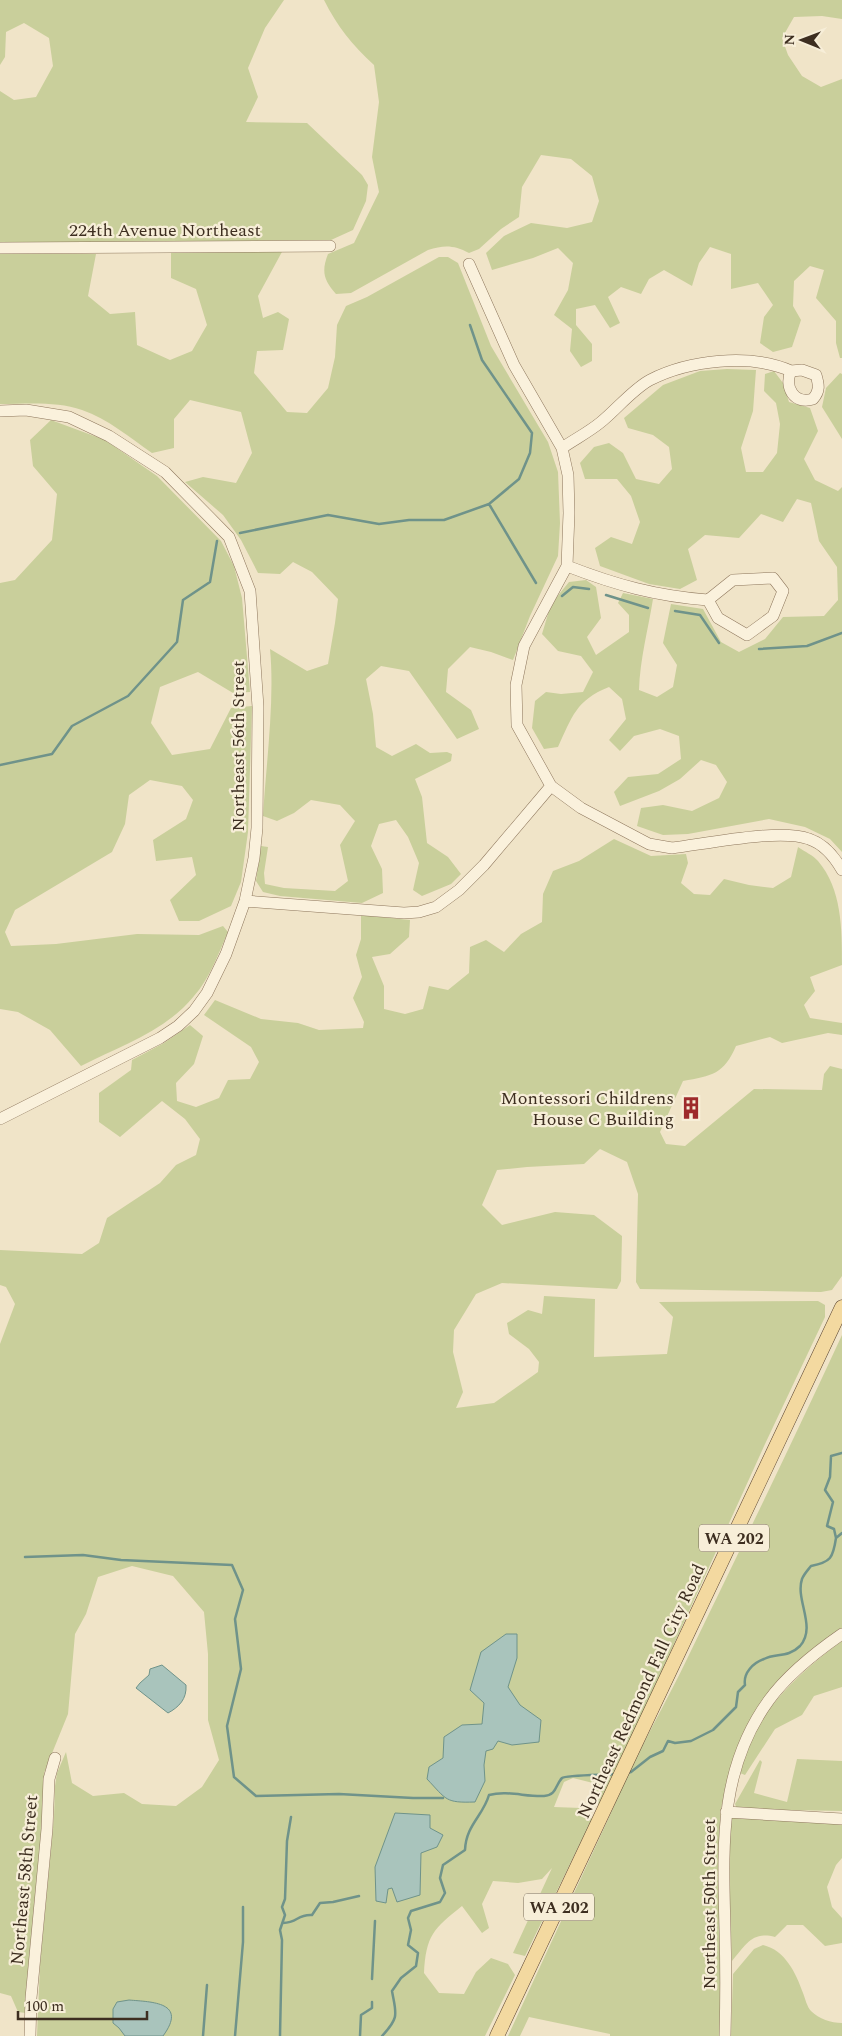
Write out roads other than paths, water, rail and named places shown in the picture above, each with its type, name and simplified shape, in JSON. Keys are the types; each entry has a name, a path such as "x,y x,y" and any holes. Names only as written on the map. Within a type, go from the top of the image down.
{"main road":[{"name":"Northeast Redmond Fall City Road","path":"497,2036 842,1307"}],"street":[{"name":"224th Avenue Northeast","path":"0,248 330,246"},
{"path":"469,264 514,365 562,448 568,474 567,566 524,646 516,685 517,725 551,786 581,808 631,835 659,847 672,848 770,835 793,835 809,839 822,846 833,856 842,870"},
{"path":"562,448 600,423 648,381 678,368 717,362 775,364 791,370"},
{"name":"Northeast 56th Street","path":"0,411 26,410 69,417 109,436 164,472 229,537 250,591 258,707 257,828 254,858 245,902 226,954 207,993 194,1011 178,1026 126,1056 0,1119"},
{"path":"567,566 606,582 658,595 708,600 734,580 773,578 783,591 773,616 747,635 718,618 708,600"},
{"path":"245,902 404,913 419,912 436,907 459,890 484,865 551,786"},
{"name":"Northeast 50th Street","path":"725,2036 724,1839 726,1812 743,1744 770,1698 819,1650 842,1634"},
{"name":"Northeast 58th Street","path":"30,2036 31,1998 48,1829 49,1779 55,1758"},
{"path":"726,1812 842,1819"}],"water":[{"path":"506,1634 517,1634 517,1658 508,1687 520,1705 541,1720 539,1742 512,1745 498,1741 493,1749 486,1751 484,1765 485,1781 475,1802 452,1801 443,1796 427,1779 429,1767 443,1758 444,1737 462,1725 482,1724 484,1703 470,1690 481,1652"},
{"path":"162,1665 186,1685 182,1702 168,1713 136,1688 149,1675 150,1669"},
{"path":"395,1813 430,1815 430,1828 443,1835 437,1847 421,1853 420,1895 397,1902 392,1888 388,1889 386,1903 376,1901 375,1867"},
{"path":"129,2000 156,2003 169,2010 171,2016 170,2025 163,2036 125,2036 113,2023 113,2009 117,2002"}],"waterway":[{"path":"240,533 328,515 379,524 409,520 444,520 489,504 519,479 530,453 532,433 482,360 470,325"},
{"path":"489,504 536,583"},
{"path":"0,765 52,754 72,726 128,696 177,642 183,600 210,582 217,541"},
{"path":"562,596 573,587 589,589"},
{"path":"606,595 648,608"},
{"path":"675,611 700,615 719,643"},
{"path":"759,649 807,646 842,633"},
{"path":"836,1538 834,1529 827,1526 833,1502 825,1490 830,1477 831,1456 842,1453"},
{"path":"627,1773 650,1757 663,1751 668,1741 675,1743 691,1741 713,1730 736,1707 738,1692 745,1685 747,1673 753,1666 769,1657 796,1650 800,1646 805,1639 806,1630 801,1596 802,1579 811,1566 823,1563 830,1558 834,1550 836,1538 842,1533"},
{"path":"25,1557 83,1555 121,1560 232,1565 243,1590 235,1619 241,1669 227,1726 234,1777 256,1796 339,1794 443,1798"},
{"path":"382,2036 392,2024 395,2015 392,1991 401,1978 416,1966 418,1953 408,1945 411,1930 408,1918 411,1911 440,1902 445,1893 440,1878 443,1865 465,1850 471,1827 483,1809 489,1795 503,1793 544,1796 551,1794 562,1778 565,1777 616,1774"},
{"path":"280,2036 282,1940 280,1930 285,1915 282,1907 285,1899 287,1841 291,1817"},
{"path":"283,1923 312,1915 320,1903 359,1896"},
{"path":"235,2036 243,1942 243,1907"},
{"path":"372,1979 375,1921"},
{"path":"203,2036 207,1985"},
{"path":"360,2036 361,2015 372,2008 372,2002"}],"place":[{"name":"Montessori Childrens House C Building","path":"691,1108"}]}
